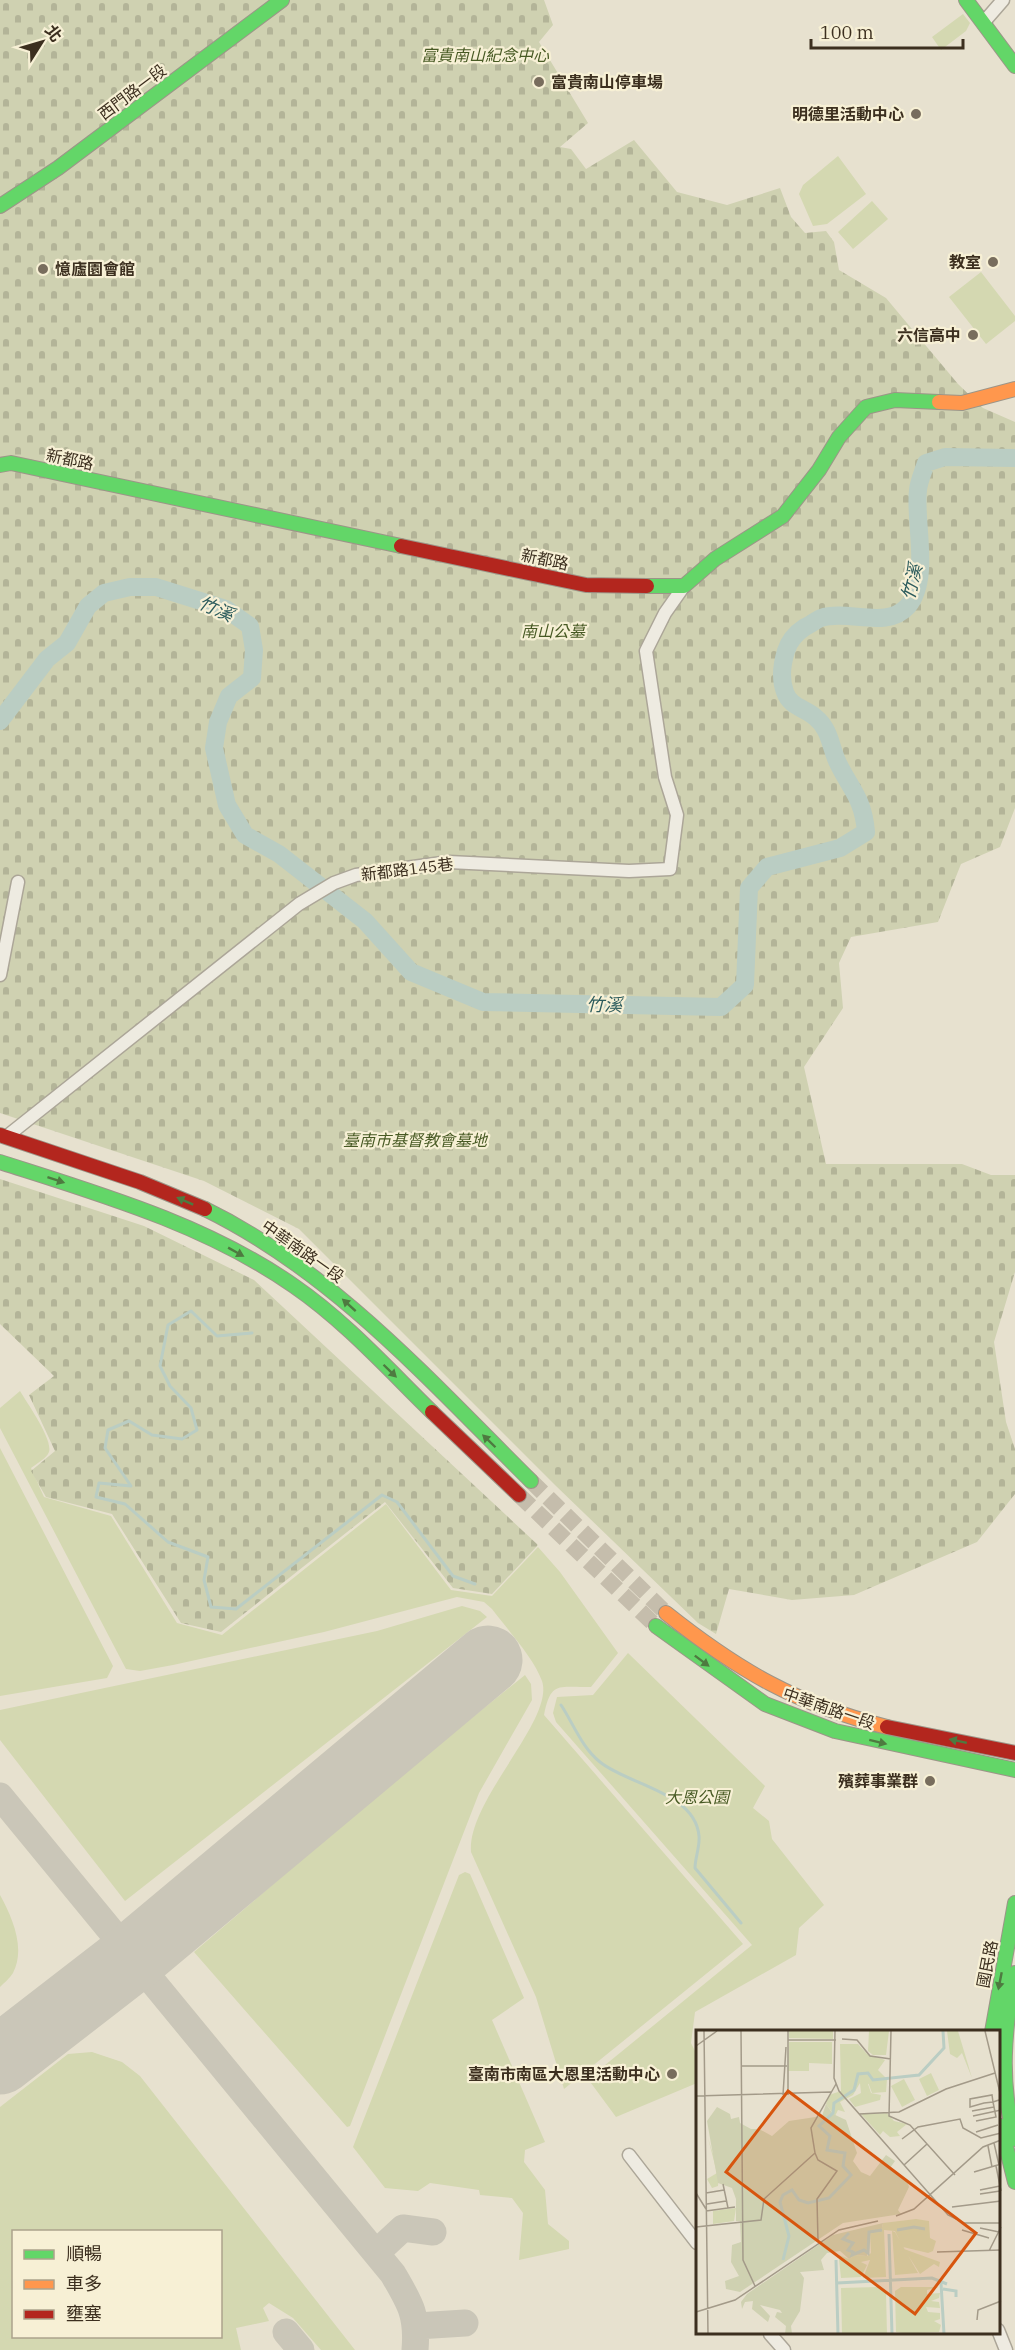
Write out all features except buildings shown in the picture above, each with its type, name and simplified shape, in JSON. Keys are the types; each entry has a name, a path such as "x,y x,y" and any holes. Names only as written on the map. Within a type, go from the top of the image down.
{"street":[{"name":"西門路一段","path":"0,194 52,161 263,0"},
{"name":"西門路一段","path":"0,206 67,161 282,0"},
{"path":"966,0 1015,66"},
{"path":"983,23 1004,0"},
{"path":"684,586 715,558 783,516 819,470 839,437 866,407 895,400 962,403 1015,390"},
{"name":"新都路","path":"0,465 11,463 586,585 684,586"},
{"name":"新都路145巷","path":"3,1136 299,904 334,883 356,875 449,862 629,871 670,869 676,815 665,777 646,651 665,613 684,586"},
{"path":"0,975 18,882"},
{"name":"中華南路一段","path":"3,1136 133,1178 222,1217 293,1260 364,1319 531,1481"},
{"path":"0,1162 127,1204 217,1241 278,1276 316,1303 356,1338 519,1495"},
{"name":"中華南路一段","path":"666,1613 720,1656 774,1687 829,1710 870,1722 1015,1753"},
{"name":"中華南路一段","path":"656,1626 765,1704 835,1731 1015,1770"},
{"name":"國民路","path":"992,2030 1015,1903"},
{"name":"國民路","path":"1015,1973 1004,2031 1006,2092 1015,2139"},
{"path":"1000,2117 1015,2182"},
{"path":"629,2155 696,2242"},
{"path":"1000,2333 1006,2350"},
{"path":"771,2335 784,2350"}],"green space":[{"name":"南山公墓","path":"0,0 544,0 553,25 539,42 588,123 560,147 571,149 586,169 634,140 677,192 727,205 780,188 791,217 805,233 826,231 834,242 839,270 886,298 958,384 983,408 1015,422 1015,808 1000,847 961,864 938,922 851,937 839,963 843,1008 804,1067 826,1164 962,1164 991,1175 1015,1175 1015,1272 994,1342 1006,1422 1015,1449 1015,1494 977,1542 854,1595 792,1600 729,1589 716,1634 698,1623 556,1486 299,1229 204,1181 0,1113"},
{"path":"963,14 970,23 966,31 941,50 932,37"},
{"path":"838,156 866,194 827,224 813,226 799,194 803,185"},
{"path":"872,201 888,219 853,249 838,232"},
{"path":"981,272 1015,316 1015,321 986,344 949,297"},
{"path":"0,1179 144,1226 254,1280 538,1545 492,1594 453,1588 385,1502 221,1632 181,1623 112,1514 46,1497 31,1471 55,1451 29,1395 54,1376 0,1324"},
{"path":"20,1391 43,1430 49,1446 46,1456 31,1468 44,1497 111,1516 177,1623 222,1635 386,1504 451,1590 492,1596 538,1547 560,1572 618,1653 591,1687 564,1687 554,1691 544,1715 743,1944 564,2089 536,1997 471,1852 473,1831 482,1809 536,1717 543,1697 542,1681 520,1644 484,1602 457,1597 324,1632 173,1665 140,1671 126,1669 0,1428 0,1408"},
{"path":"0,1448 113,1666 107,1678 0,1696"},
{"path":"462,1606 480,1611 487,1617 125,1901 0,1740 0,1710 377,1631"},
{"name":"大恩公園","path":"628,1653 765,1786 753,1808 769,1821 772,1839 824,1905 799,1928 796,1955 695,2012 691,2043 696,2053 696,2083 616,2117 588,2079 752,1945 556,1722 553,1713 557,1697 593,1695"},
{"path":"525,1675 531,1684 532,1700 479,1793 350,2126 347,2127 194,1952 396,1779"},
{"path":"465,1872 470,1874 524,1998 492,2020 545,2142 525,2150 524,2162 545,2190 548,2224 569,2241 569,2249 519,2260 523,2213 512,2198 480,2195 479,2190 430,2183 418,2191 385,2188 353,2147 459,1875"},
{"path":"0,1895 13,1923 18,1953 13,1973 0,1987"},
{"path":"92,2052 122,2062 140,2076 355,2350 321,2350 293,2318 269,2303 263,2308 269,2321 236,2328 241,2350 0,2350 0,2107 68,2054"}],"waterway":[{"name":"竹溪","path":"0,721 47,659 67,643 88,606 104,593 130,587 156,587 226,609 250,626 254,650 252,678 229,696 218,722 214,748 227,805 245,835 279,854 365,921 411,972 483,1002 721,1007 745,985 749,888 767,867 840,848 866,832 859,802 837,761 824,727 815,717 787,697 782,682 782,672 789,644 802,629 821,618 832,616 889,617 908,606 919,581 917,503 920,480 926,463 945,457 1015,458"},
{"path":"252,1333 217,1336 191,1311 168,1325 160,1366 170,1386 191,1408 197,1430 182,1439 152,1435 129,1421 108,1430 105,1448 131,1486 99,1483 96,1497 125,1504 168,1542 208,1557 204,1580 211,1607 236,1609 382,1495 397,1502 453,1576 475,1584"},
{"path":"561,1705 583,1743 600,1762 673,1799 686,1809 695,1821 699,1836 695,1868 741,1923"}],"taxiway":[{"path":"0,1796 393,2274 412,2310 416,2338 415,2350"},
{"path":"376,2253 403,2228 433,2232"},
{"path":"417,2326 465,2323"},
{"path":"286,2332 301,2350"}],"runway":[{"path":"0,2060 133,1957 488,1660"}],"tunnel":[{"path":"531,1481 666,1613"},
{"path":"519,1495 656,1626"}],"traffic: fast":[{"path":"0,206 58,168 282,0"},
{"path":"966,0 1015,66"},
{"path":"647,586 684,586 715,559 783,516 819,470 839,437 866,407 895,400 939,402"},
{"path":"0,465 11,463 401,546"},
{"path":"0,1162 152,1213 189,1228 260,1264 331,1314 432,1412"},
{"path":"205,1209 252,1235 296,1264 338,1296 417,1368 531,1481"},
{"path":"656,1626 765,1704 835,1731 1015,1770"},
{"path":"992,2030 1015,1903"},
{"path":"1015,1973 1008,2015 1005,2056 1007,2097 1015,2139"},
{"path":"1001,2126 1015,2182"}],"traffic: slow":[{"path":"939,402 962,403 1015,389"},
{"path":"666,1613 719,1652 770,1683 824,1708 887,1727"}],"traffic: jam":[{"path":"401,546 586,585 647,586"},
{"path":"0,1135 140,1182 205,1209"},
{"path":"432,1412 519,1495"},
{"path":"887,1727 1015,1753"}],"place":[{"name":"富貴南山停車場","path":"539,82"},
{"name":"明德里活動中心","path":"916,114"},
{"name":"教室","path":"993,262"},
{"name":"憶廬園會館","path":"43,269"},
{"name":"六信高中","path":"973,335"},
{"name":"殯葬事業群","path":"930,1781"},
{"name":"臺南市南區大恩里活動中心","path":"672,2074"}],"park label":[{"name":"富貴南山紀念中心","path":"485,55"},
{"name":"臺南市基督教會墓地","path":"415,1140"}]}
